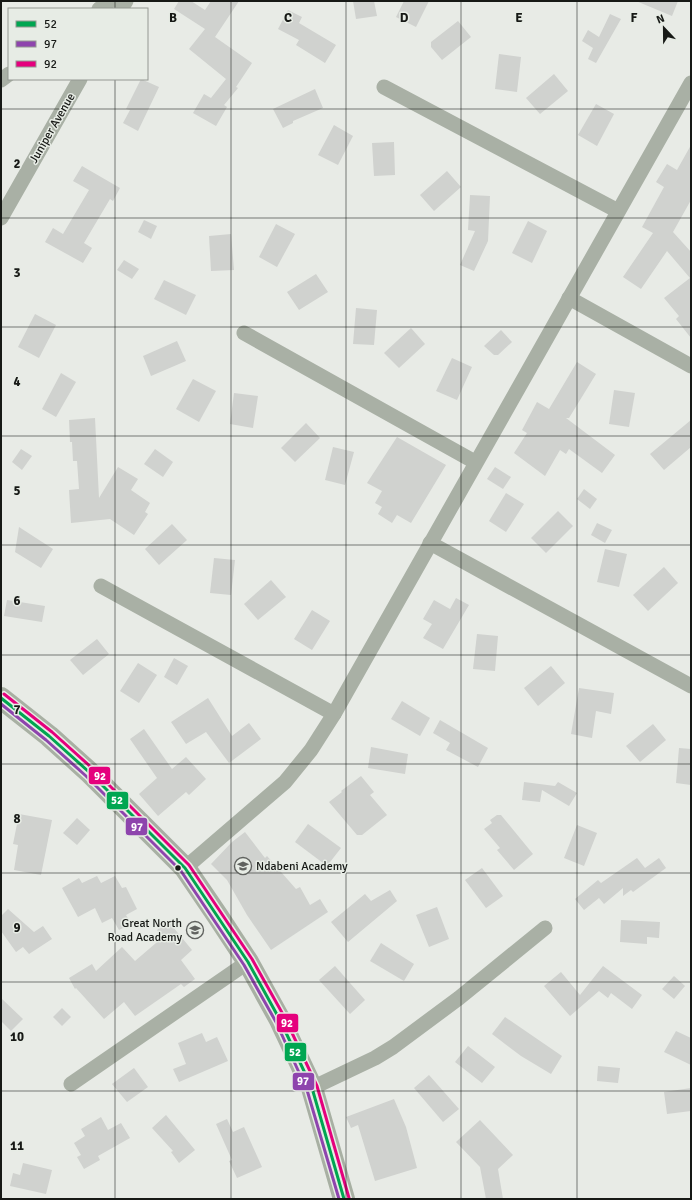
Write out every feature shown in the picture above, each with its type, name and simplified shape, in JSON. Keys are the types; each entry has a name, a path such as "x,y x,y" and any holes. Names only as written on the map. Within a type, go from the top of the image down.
{"main road":[{"path":"1,698 49,736 185,868 248,962 280,1020 312,1088 344,1199"}],"street":[{"path":"100,8 110,1"},
{"name":"Juniper Avenue","path":"1,218 79,80"},
{"path":"185,868 285,782 311,750 334,714 691,83"},
{"path":"384,87 618,211"},
{"path":"569,298 691,366"},
{"path":"244,334 476,462"},
{"path":"430,543 691,686"},
{"path":"101,586 334,714"},
{"path":"312,1088 375,1058 404,1040 459,998 545,928"},
{"path":"71,1084 248,962"}],"building":[{"path":"179,1 191,1 205,10 211,1 239,1 215,37 252,63 236,87 238,88 224,105 227,107 216,126 193,113 204,94 211,98 226,79 189,49 205,29 174,9"},
{"path":"353,1 374,1 377,16 356,19"},
{"path":"404,1 429,1 416,27 396,17"},
{"path":"636,1 678,1 672,16"},
{"path":"288,10 302,17 299,23 336,45 325,63 296,45 299,40 278,29"},
{"path":"610,14 621,19 596,63 588,59 593,48 582,41 588,30 599,37"},
{"path":"458,21 471,37 442,60 431,47 431,42"},
{"path":"499,54 521,57 517,92 495,89"},
{"path":"554,74 568,91 540,114 526,98"},
{"path":"140,80 159,87 138,131 123,123 130,110 126,109"},
{"path":"315,89 323,108 293,121 293,123 283,128 273,109"},
{"path":"596,104 614,114 597,146 578,135"},
{"path":"334,125 353,136 338,165 318,155"},
{"path":"394,142 395,175 374,176 372,143"},
{"path":"691,145 691,200 673,232 691,252 691,338 676,319 679,316 664,298 690,278 667,251 641,289 623,277 653,233 642,227 664,187 656,182 667,164 677,170"},
{"path":"82,166 120,188 113,201 110,199 84,243 92,248 83,263 45,242 53,228 63,234 89,190 73,181"},
{"path":"447,171 461,187 434,211 420,195"},
{"path":"470,195 490,196 488,241 474,271 460,265 475,231 468,230"},
{"path":"144,220 157,226 151,239 138,232"},
{"path":"528,221 547,231 532,263 512,253"},
{"path":"276,224 295,234 277,267 259,257"},
{"path":"231,234 234,270 211,271 209,236"},
{"path":"124,260 139,269 132,279 117,270"},
{"path":"316,274 328,292 299,310 287,292"},
{"path":"164,280 196,295 186,315 154,299"},
{"path":"356,308 377,310 374,345 353,344"},
{"path":"35,314 56,325 39,358 18,347"},
{"path":"411,328 425,344 399,368 384,353"},
{"path":"501,330 512,342 498,355 494,355 484,346"},
{"path":"177,341 186,361 151,376 143,356"},
{"path":"452,358 472,367 457,400 436,391"},
{"path":"577,362 596,374 569,418 566,418 615,455 602,473 569,449 566,454 560,450 545,476 514,453 527,433 522,430 537,402 549,409"},
{"path":"61,373 76,382 56,417 42,409"},
{"path":"193,379 216,391 199,422 176,409"},
{"path":"614,390 635,393 629,427 609,424"},
{"path":"234,393 258,396 253,428 230,424"},
{"path":"95,418 99,498 118,467 138,479 131,490 150,503 145,512 148,514 134,535 110,519 71,523 69,490 79,489 77,461 73,461 72,442 70,442 69,420"},
{"path":"691,420 691,447 664,470 650,454"},
{"path":"306,423 320,438 295,462 281,448"},
{"path":"397,437 446,465 411,523 397,515 392,523 378,514 382,507 375,503 382,491 367,483"},
{"path":"333,447 354,452 345,485 325,480"},
{"path":"21,449 32,456 22,470 12,462"},
{"path":"155,449 173,462 163,477 144,464"},
{"path":"495,467 511,477 503,489 487,479"},
{"path":"584,489 597,499 590,509 577,499"},
{"path":"506,493 524,504 506,532 489,521"},
{"path":"558,511 573,526 546,553 531,538"},
{"path":"597,523 612,530 605,543 591,535"},
{"path":"172,524 187,540 159,565 145,549"},
{"path":"19,527 53,549 41,568 15,552"},
{"path":"605,549 627,554 619,587 597,582"},
{"path":"214,558 235,560 231,595 210,593"},
{"path":"664,567 678,583 648,611 633,595"},
{"path":"271,580 286,597 258,620 244,604"},
{"path":"456,598 469,605 443,649 423,638 432,624 423,619 434,600 450,609"},
{"path":"7,600 45,606 42,622 4,616"},
{"path":"312,610 330,621 312,650 294,639"},
{"path":"477,634 498,636 495,671 473,669"},
{"path":"97,639 109,654 83,675 70,660"},
{"path":"174,658 188,666 177,685 164,677"},
{"path":"138,663 157,675 139,703 120,691"},
{"path":"551,666 565,683 538,706 524,688"},
{"path":"579,688 614,693 611,714 596,711 592,738 571,734"},
{"path":"208,698 232,736 249,723 261,739 229,763 206,732 186,744 171,722"},
{"path":"402,701 430,718 420,736 391,719"},
{"path":"440,720 488,748 478,767 446,750 450,743 433,733"},
{"path":"653,724 666,740 640,762 626,746"},
{"path":"144,729 172,769 186,757 206,779 189,795 186,792 158,816 139,794 157,778 130,739"},
{"path":"371,747 408,754 405,774 368,768"},
{"path":"679,748 691,749 691,785 676,783"},
{"path":"361,776 374,792 370,795 387,815 362,835 357,835 329,802"},
{"path":"524,782 555,786 558,782 577,793 569,806 542,790 540,802 522,800"},
{"path":"19,814 52,820 41,875 14,870 18,845 13,844"},
{"path":"497,815 501,815 533,854 514,870 497,850 500,848 484,829 492,823 490,820"},
{"path":"77,818 90,830 77,845 63,833"},
{"path":"308,824 341,848 327,866 295,842"},
{"path":"577,825 597,833 584,866 564,858"},
{"path":"245,832 265,858 267,856 296,889 300,887 310,905 320,899 328,912 271,950 247,915 227,880 211,864 232,842"},
{"path":"637,858 645,868 659,858 666,868 633,892 631,890 623,896 623,888 604,904 599,898 584,910 575,899 598,880 601,883"},
{"path":"482,868 503,896 486,908 465,880"},
{"path":"97,876 101,883 115,876 122,888 126,887 137,909 126,915 131,924 119,930 112,918 102,923 95,908 78,917 62,888 79,878 82,883"},
{"path":"390,890 397,901 348,942 331,922 365,894 371,901"},
{"path":"437,907 449,939 429,947 416,915"},
{"path":"8,909 34,932 43,926 52,939 29,954 23,947 16,952 1,931 1,916"},
{"path":"621,920 660,922 659,938 647,937 647,944 620,942"},
{"path":"168,921 192,950 181,960 195,979 184,987 181,984 135,1016 124,1002 104,1019 76,988 75,989 69,978 92,964 96,971 122,947 135,961 163,937 157,930"},
{"path":"381,943 414,964 404,981 370,961"},
{"path":"335,966 365,1000 350,1014 319,980"},
{"path":"603,966 642,995 632,1009 611,993 608,998 599,991 570,1016 544,986 561,972 580,995"},
{"path":"674,976 685,986 674,999 662,989"},
{"path":"1,998 23,1019 11,1031 1,1021"},
{"path":"62,1008 71,1017 62,1026 53,1017"},
{"path":"505,1017 562,1056 551,1074 521,1056 492,1034"},
{"path":"676,1031 691,1038 691,1065 664,1052"},
{"path":"202,1033 206,1042 217,1037 228,1061 179,1082 173,1069 186,1064 178,1043"},
{"path":"468,1046 495,1067 482,1083 455,1062"},
{"path":"598,1066 620,1068 618,1083 597,1081"},
{"path":"134,1068 148,1087 127,1102 112,1084"},
{"path":"429,1075 459,1109 443,1122 414,1088"},
{"path":"691,1088 691,1111 667,1114 664,1092"},
{"path":"394,1099 406,1127 417,1168 375,1181 358,1125 351,1128 346,1117"},
{"path":"166,1115 195,1150 179,1163 171,1152 173,1151 152,1128"},
{"path":"101,1117 108,1130 121,1123 130,1138 98,1156 100,1160 84,1169 77,1157 81,1155 74,1143 85,1136 81,1129"},
{"path":"227,1119 233,1132 244,1127 262,1167 237,1178 229,1161 232,1160 216,1124"},
{"path":"480,1120 513,1155 498,1169 503,1199 486,1199 480,1167 456,1142"},
{"path":"23,1163 52,1170 46,1194 10,1186 13,1173 20,1175"}],"transit line":[{"name":"92","path":"4,694 52,732 92,768 189,865 252,959 285,1018 317,1086 349,1198"},
{"name":"52","path":"1,698 49,736 89,772 185,868 248,962 280,1020 312,1088 344,1199"},
{"name":"97","path":"1,704 46,740 86,776 181,871 244,965 276,1022 307,1090 339,1199"}],"place":[{"name":"Ndabeni Academy","path":"243,866"},
{"name":"Great North Road Academy","path":"195,930"}]}
